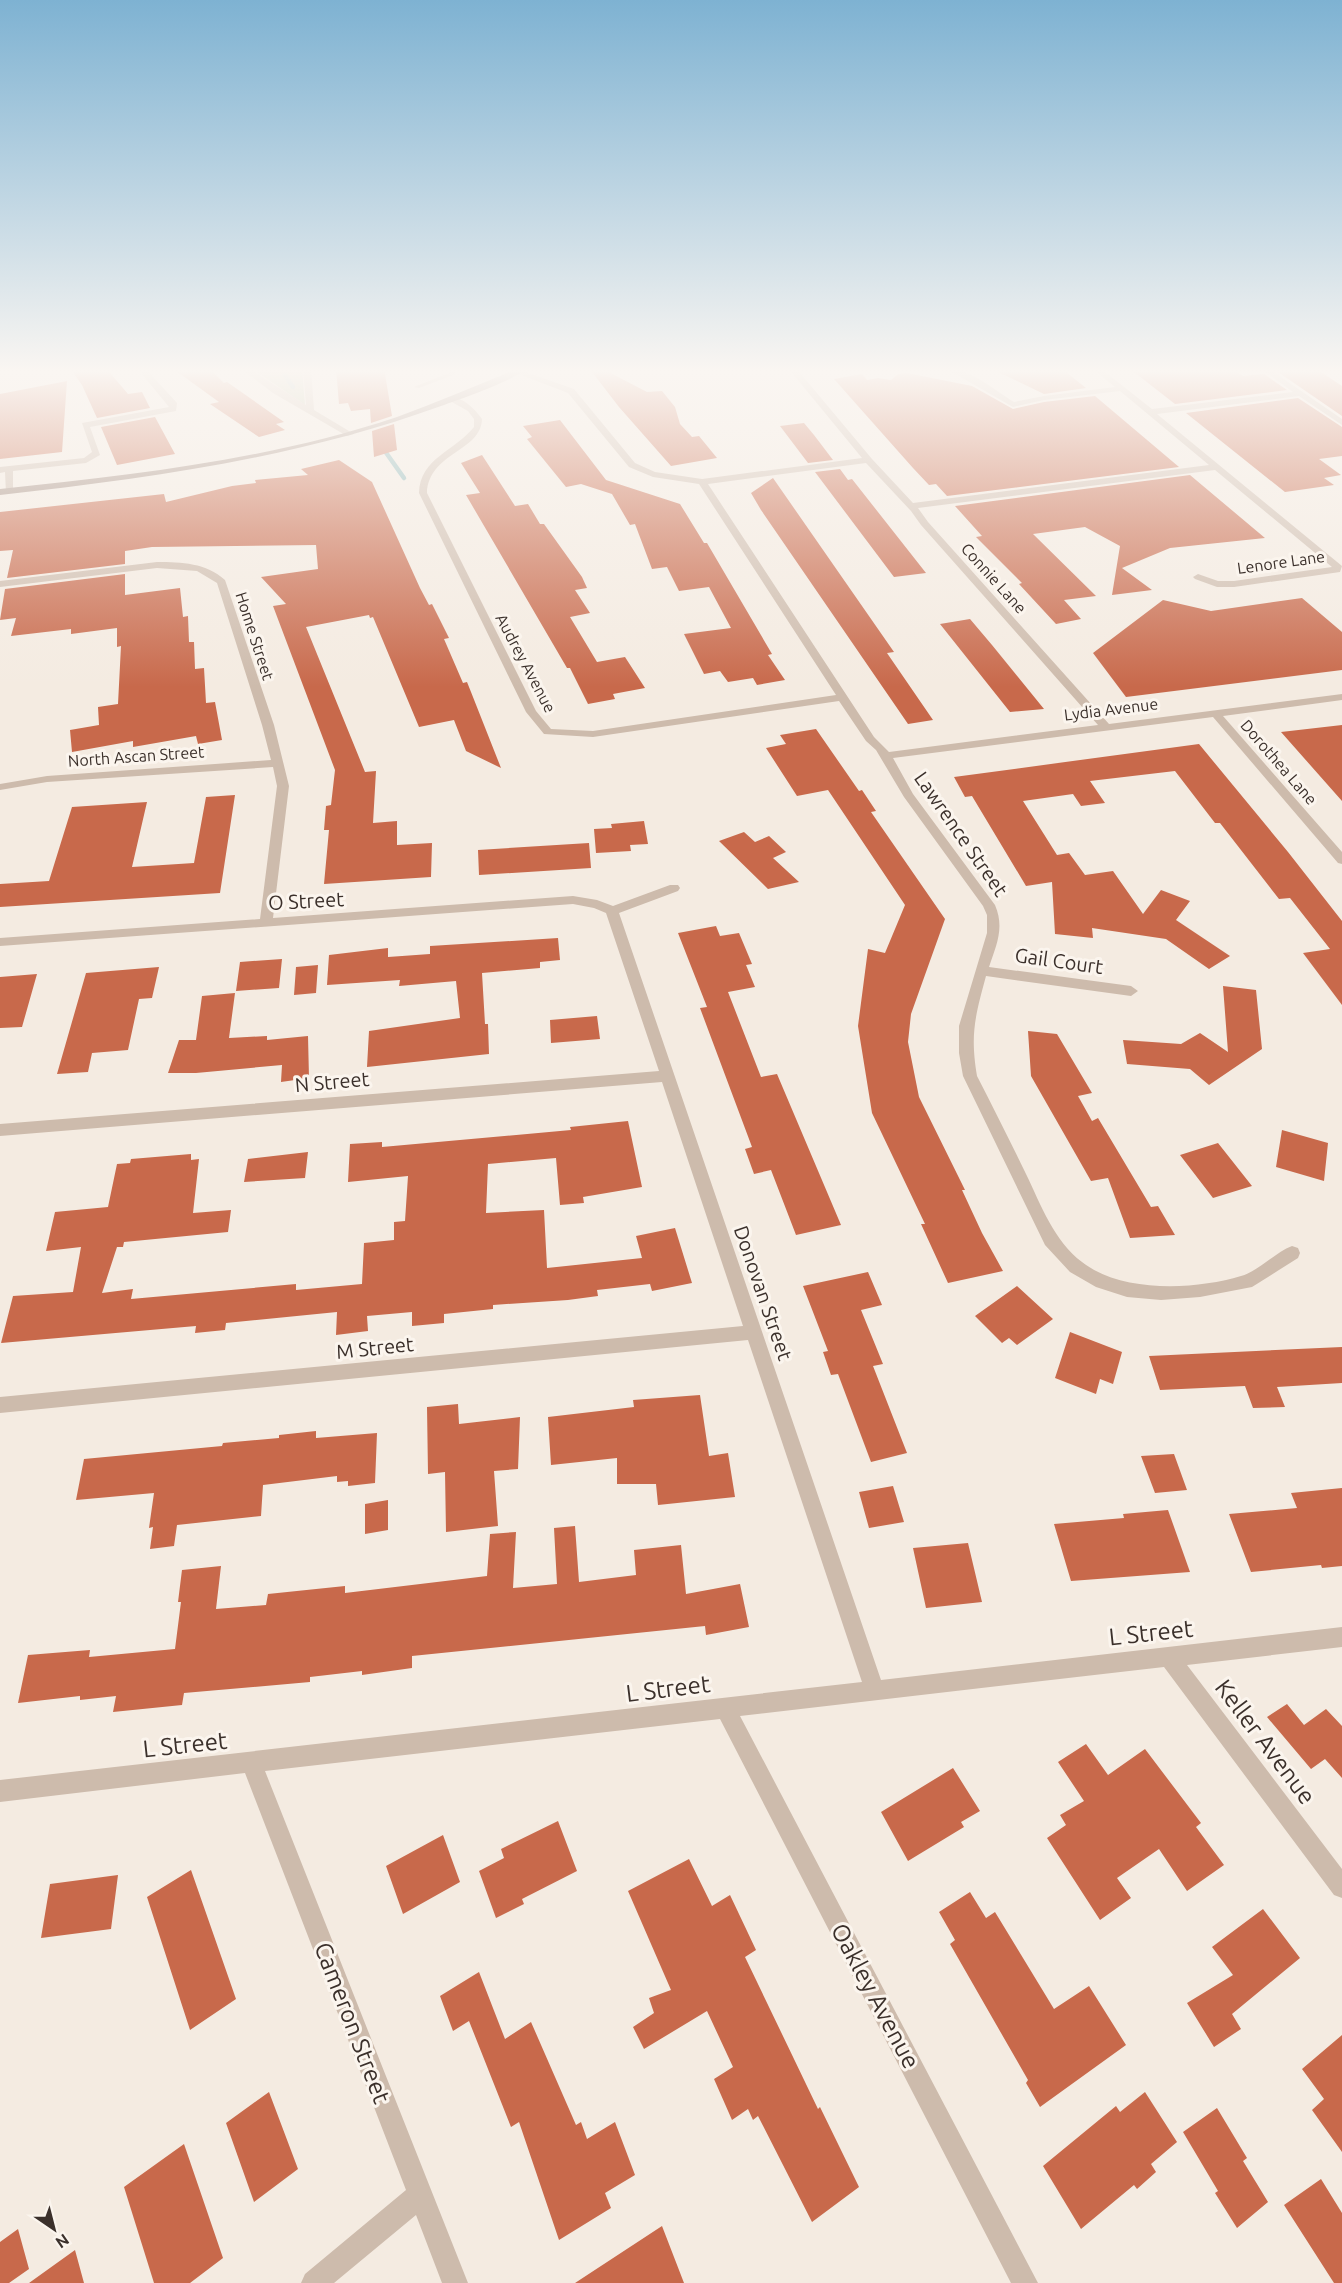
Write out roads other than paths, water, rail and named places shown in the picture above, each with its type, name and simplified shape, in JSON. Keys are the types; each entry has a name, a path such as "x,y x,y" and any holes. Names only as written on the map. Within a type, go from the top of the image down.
{"main road":[{"path":"4,492 147,475"}],"street":[{"path":"4,492 5,475"},
{"name":"Audrey Avenue","path":"426,475 423,481 423,493 531,712 548,732 593,734 842,697"},
{"path":"656,475 702,482 758,475"},
{"name":"Connie Lane","path":"881,475 910,507 920,514 924,523 1105,726"},
{"path":"910,507 1159,475"},
{"name":"Lenore Lane","path":"1198,577 1216,584 1234,585 1341,569 1226,475"},
{"name":"Lawrence Street","path":"702,482 870,739 881,748 908,795 993,915 994,933 966,1026 966,1053 970,1076 1051,1240 1076,1267 1102,1282 1118,1287 1161,1293 1246,1282 1292,1253"},
{"name":"Home Street","path":"0,584 180,565 204,570 215,575 222,582 268,725 283,786 266,922"},
{"name":"Lydia Avenue","path":"885,756 1342,697"},
{"name":"Dorothea Lane","path":"1215,713 1342,860"},
{"name":"North Ascan Street","path":"0,787 47,779 276,763"},
{"path":"612,911 674,888"},
{"name":"O Street","path":"0,942 573,900 597,904 612,911"},
{"name":"Donovan Street","path":"612,911 874,1689"},
{"name":"Gail Court","path":"981,970 1131,991"},
{"name":"N Street","path":"0,1130 667,1076"},
{"name":"M Street","path":"0,1405 754,1332"},
{"name":"L Street","path":"0,1791 1342,1637"},
{"name":"Keller Avenue","path":"1169,1657 1342,1887"},
{"name":"Oakley Avenue","path":"724,1708 1025,2283"},
{"name":"Cameron Street","path":"250,1763 455,2283"},
{"path":"314,2283 420,2195"}],"waterway":[{"path":"402,475 404,478"}]}
